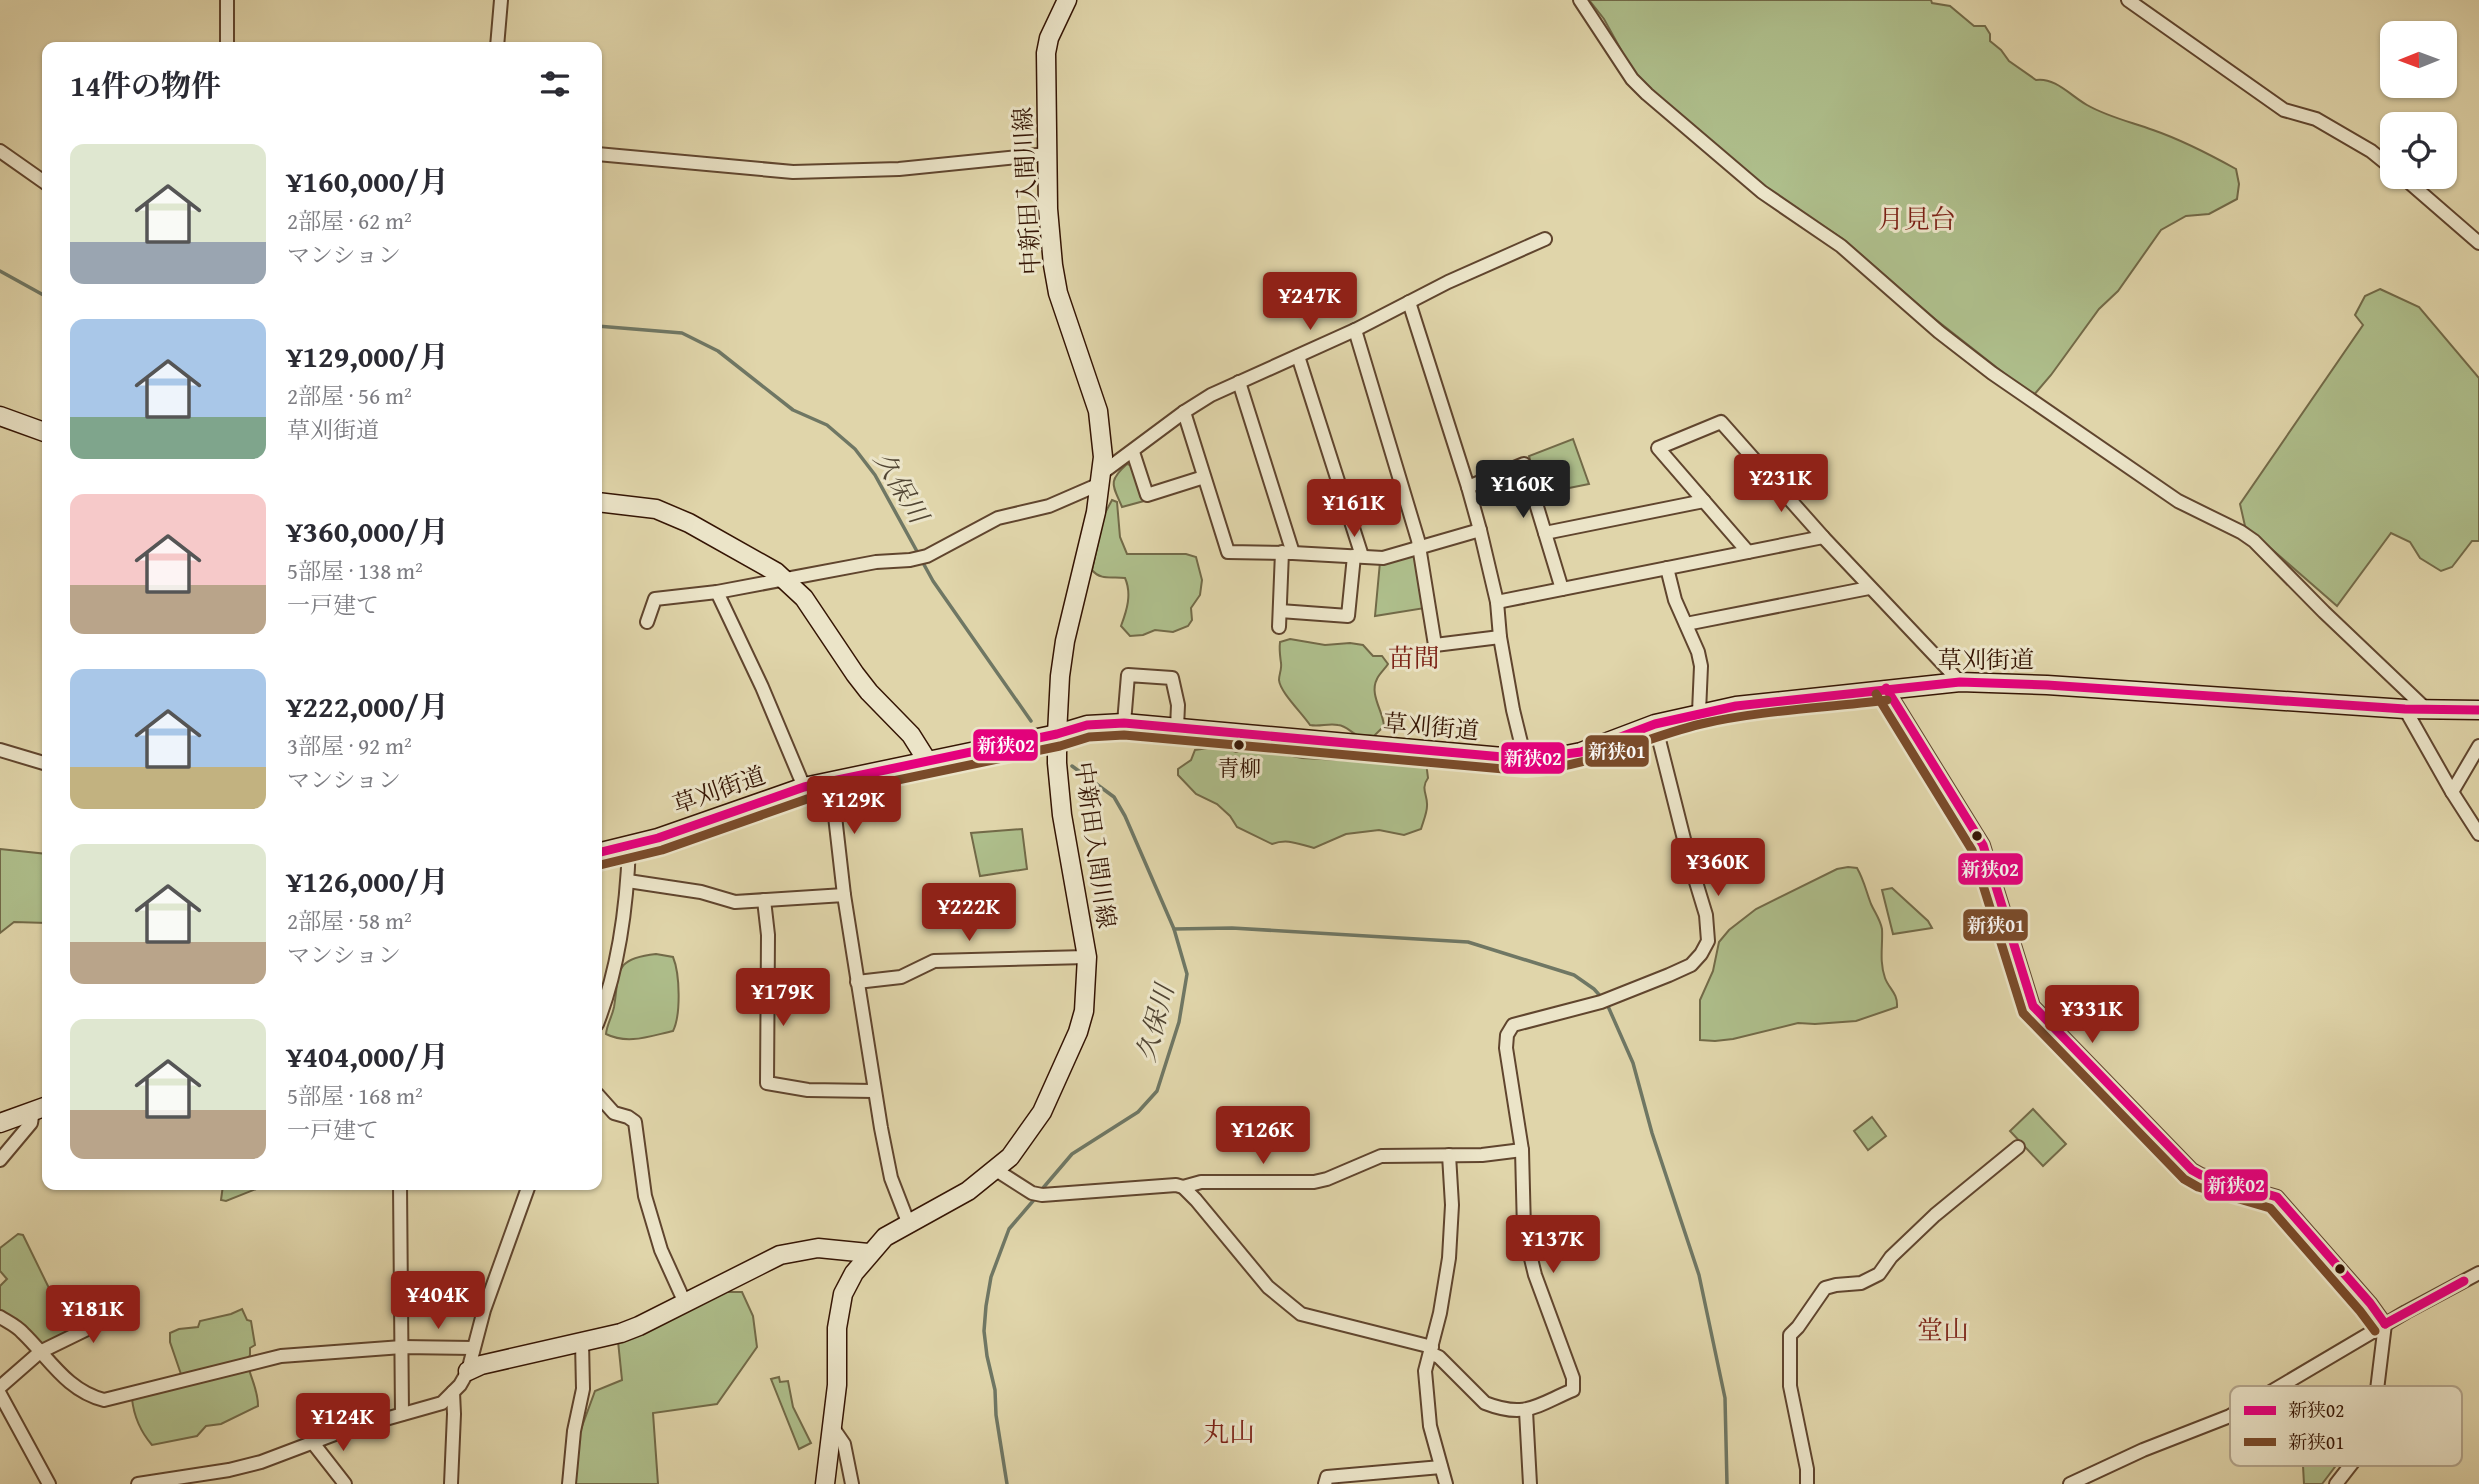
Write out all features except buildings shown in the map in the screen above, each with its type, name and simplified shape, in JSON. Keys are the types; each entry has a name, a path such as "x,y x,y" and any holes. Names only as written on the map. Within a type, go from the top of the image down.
{"street":[{"path":"227,0 227,42"},
{"path":"497,42 501,0"},
{"path":"1580,0 1632,79 1762,192 1841,246 1939,332 1992,373 2178,501 2254,541 2427,710"},
{"path":"2127,0 2284,110 2316,119 2362,145 2380,159"},
{"name":"中新田入間川線","path":"825,1484 837,1385 837,1328 843,1294 853,1273 885,1237 908,1222 953,1200 996,1171 1010,1157 1042,1112 1078,1032 1086,990 1087,957 1062,815 1057,734 1065,641 1102,478 1102,446 1098,411 1058,293 1048,209 1046,53 1061,2"},
{"path":"0,151 42,180"},
{"path":"602,155 793,172 900,169 1047,155"},
{"path":"2417,189 2479,243"},
{"path":"647,622 655,600 717,592 876,562 927,556 998,518 1049,506 1102,478 1184,412 1211,395 1545,239"},
{"path":"1409,302 1480,530 1497,602 1500,637 1513,710 1525,759"},
{"path":"1355,330 1419,548 1435,645 1500,637"},
{"path":"1280,611 1348,616 1358,556 1298,356"},
{"path":"1238,382 1288,552 1279,627"},
{"path":"1184,412 1228,552 1288,552 1383,558 1480,530"},
{"path":"0,416 42,431"},
{"path":"1748,552 1658,448 1721,422 1823,537 1960,682"},
{"path":"1133,452 1147,495 1204,477"},
{"path":"1468,486 1524,464 1562,589"},
{"path":"1545,533 1704,501"},
{"path":"602,503 656,509 698,528 776,572 804,598 855,674 911,735 928,762"},
{"path":"1497,602 1823,537"},
{"path":"1667,568 1675,600 1699,659 1699,712"},
{"path":"1686,624 1870,588"},
{"path":"717,592 762,687 804,787"},
{"path":"1124,723 1128,675 1172,678 1178,705 1177,728"},
{"name":"草刈街道","path":"602,852 629,846 804,787 1057,734 1087,725 1124,723 1525,759 1581,752 1655,724 1699,712 1886,688 1960,682 2047,685 2405,709 2479,710"},
{"path":"1886,688 1983,845 2033,1006 2192,1170 2277,1197 2370,1303 2385,1324 2377,1386"},
{"path":"2405,709 2479,834"},
{"path":"996,1171 1032,1193 1042,1195 1177,1185 1183,1187 1268,1287 1301,1314 1431,1350 1485,1403 1515,1411 1526,1411 1573,1390 1573,1378 1528,1249 1524,1230 1521,1150 1506,1048 1507,1035 1513,1025 1604,1000 1669,975 1691,964 1708,941 1706,915 1655,724"},
{"path":"2452,792 2479,746"},
{"path":"0,750 42,763"},
{"path":"831,781 844,895 874,1091 891,1178 908,1222"},
{"path":"602,1010 607,997 628,881 629,846"},
{"path":"628,881 701,892 735,902 844,895"},
{"path":"764,900 768,935 768,1083 808,1090 874,1091"},
{"path":"857,982 901,977 934,961 1087,957"},
{"path":"602,1100 614,1113 628,1116 635,1122 645,1196 662,1250 685,1303"},
{"path":"0,1123 40,1109"},
{"path":"0,1160 40,1109"},
{"path":"1807,1484 1807,1469 1790,1386 1790,1335 1825,1288 1861,1283 1879,1274 1891,1257 1935,1215 2018,1147"},
{"path":"1183,1187 1201,1182 1314,1182 1381,1156 1482,1155 1521,1150"},
{"path":"1446,1484 1430,1426 1425,1371 1449,1258 1452,1205 1449,1155"},
{"path":"400,1190 402,1414"},
{"path":"138,1484 229,1471 437,1405 460,1385 468,1371 484,1310 527,1190"},
{"path":"468,1371 481,1365 639,1326 780,1255 818,1248 868,1253"},
{"path":"2281,1386 2385,1324 2479,1273"},
{"path":"0,1387 40,1352 126,1310"},
{"path":"0,1317 21,1330 67,1380 89,1396 104,1399 281,1356 402,1347 473,1348"},
{"path":"569,1484 574,1431 583,1389 582,1342"},
{"path":"451,1484 453,1392"},
{"path":"0,1394 49,1484"},
{"path":"1526,1411 1530,1484"},
{"path":"2070,1484 2143,1450 2230,1416"},
{"path":"833,1427 844,1444 852,1484"},
{"path":"313,1443 345,1484"},
{"path":"2336,1484 2350,1466"},
{"path":"1325,1484 1327,1477 1441,1467"}],"green space":[{"path":"1589,0 1931,0 1932,3 1950,6 1974,26 1985,26 1990,34 1990,41 2009,61 2036,80 2050,81 2095,109 2174,138 2236,169 2239,184 2237,199 2209,214 2186,216 2161,230 2118,291 2099,309 2033,396 1935,319 1843,239 1765,188 1636,77 1604,19"},
{"path":"2380,289 2419,307 2479,378 2479,541 2472,541 2452,567 2441,571 2420,558 2410,542 2391,533 2337,606 2245,526 2240,504 2363,325 2355,315 2365,296"},
{"path":"1573,439 1589,484 1539,494 1529,456"},
{"path":"1127,464 1133,466 1144,501 1122,507 1114,480"},
{"path":"1112,500 1117,502 1120,537 1127,554 1186,554 1196,557 1202,580 1200,595 1191,608 1192,620 1188,626 1173,632 1155,630 1130,636 1121,626 1128,596 1125,578 1103,577 1092,570 1104,515"},
{"path":"1412,555 1417,559 1425,608 1375,616 1380,562"},
{"path":"1290,639 1325,645 1363,645 1373,656 1382,656 1388,664 1378,677 1375,697 1384,726 1374,736 1357,735 1338,725 1310,725 1280,685 1280,642"},
{"path":"1225,748 1236,752 1252,748 1302,758 1426,762 1428,778 1424,789 1427,809 1421,829 1404,835 1379,830 1346,834 1314,848 1288,842 1272,844 1237,827 1217,804 1196,794 1178,775 1178,769 1191,760 1195,750"},
{"path":"1022,829 1027,869 980,876 971,833"},
{"path":"0,849 42,853 42,923 14,922 0,933"},
{"path":"1857,868 1880,922 1883,972 1896,998 1897,1007 1856,1021 1798,1023 1733,1039 1700,1040 1700,1000 1713,971 1719,942 1729,930 1756,909 1837,869"},
{"path":"1892,888 1928,921 1932,928 1893,934 1882,890"},
{"path":"656,954 673,957 675,964 678,1005 673,1031 631,1039 606,1034 621,969 632,959"},
{"path":"2033,1109 2066,1144 2043,1166 2010,1131"},
{"path":"1872,1117 1886,1136 1868,1150 1854,1131"},
{"path":"222,1190 254,1190 226,1201 221,1200"},
{"path":"18,1234 23,1235 70,1331 41,1345 0,1312 0,1286 7,1279 0,1271 0,1248"},
{"path":"721,1292 742,1292 753,1316 757,1347 717,1404 653,1413 658,1484 574,1484 577,1440 595,1391 622,1380 618,1341"},
{"path":"242,1309 247,1320 251,1321 255,1345 250,1348 247,1361 258,1406 221,1424 206,1426 197,1436 152,1445 138,1424 132,1399 184,1383 170,1342 170,1333 198,1327 200,1321"},
{"path":"779,1377 780,1382 788,1381 793,1407 811,1443 799,1449 771,1379"},
{"path":"2303,1466 2336,1466 2322,1484 2304,1484"}],"waterway":[{"name":"久保川","path":"0,271 42,294"},
{"name":"久保川","path":"602,326 682,333 718,351 793,410 827,425 855,449 875,475 919,555"},
{"name":"久保川","path":"922,561 933,581 1031,721"},
{"name":"久保川","path":"1043,1188 1072,1154 1138,1112 1157,1091 1179,1022 1187,974 1174,929 1125,816 1114,797 1072,766"},
{"path":"1174,929 1232,928 1468,942 1574,975 1602,998"},
{"path":"1607,1004 1633,1063 1652,1133 1699,1275 1725,1398 1727,1484"},
{"name":"久保川","path":"1007,1484 996,1415 995,1390 984,1331 986,1306 991,1277 1009,1229 1033,1201"}],"transit line":[{"name":"新狭02","path":"602,852 658,838 804,787 1057,734 1087,725 1124,723 1525,759 1581,752 1655,724 1736,706 1960,682 2047,685 2405,709 2479,710"},
{"name":"新狭02","path":"1886,688 1983,845 2033,1006 2192,1170 2277,1197 2370,1303 2385,1324"},
{"name":"新狭01","path":"1876,694 1972,850 2023,1013 2184,1179 2198,1187 2270,1208 2375,1331"},
{"name":"新狭01","path":"602,865 662,850 807,799 1060,746 1089,737 1124,735 1526,771 1573,764 1678,730 1724,719 1887,700"},
{"name":"新狭02","path":"2385,1324 2464,1281"}],"place":[{"name":"青柳","path":"1239,745"}],"district":[{"name":"月見台","path":"1917,219"},
{"name":"苗間","path":"1414,658"},
{"name":"堂山","path":"1943,1330"},
{"name":"丸山","path":"1229,1432"}]}
